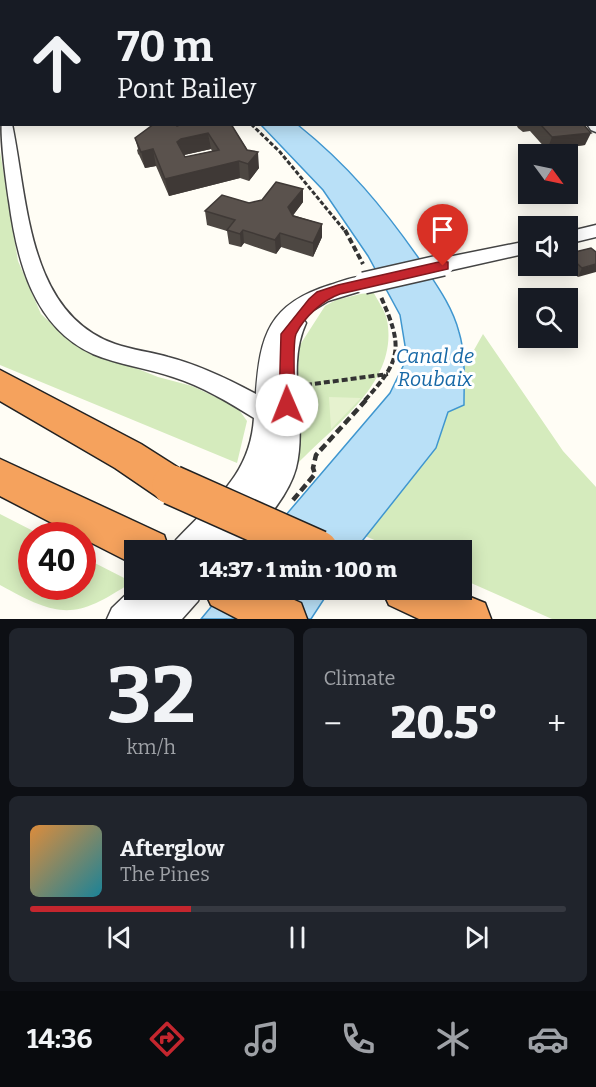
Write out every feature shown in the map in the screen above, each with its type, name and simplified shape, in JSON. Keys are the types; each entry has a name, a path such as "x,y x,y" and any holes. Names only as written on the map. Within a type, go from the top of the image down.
{"highway":[{"path":"0,384 111,446 172,484"},
{"path":"0,406 296,540"},
{"path":"0,477 129,540"},
{"path":"246,600 285,619"},
{"path":"427,600 456,613"}],"street":[{"path":"4,126 24,241 34,277 50,305 67,327 91,342 141,361 181,369 267,413"},
{"path":"578,235 596,231"},
{"path":"195,540 246,482 257,466 263,445 272,347 276,333 294,311 322,296 370,282 518,249"},
{"path":"228,540 270,490 282,469 286,450 288,334 305,310 322,296"},
{"path":"123,619 142,600"},
{"path":"161,619 178,600"}],"path":[{"path":"252,126 280,152 341,223 396,331 396,350 389,374 316,456 313,468 315,474 286,508"},
{"path":"302,386 389,374"}],"green space":[{"path":"0,151 18,261 41,314 71,342 158,377 192,386 237,407 247,421 237,463 0,365"},
{"path":"373,291 387,320 388,342 384,363 361,400 298,463 298,348 325,306 336,300"},
{"path":"483,334 563,451 596,487 596,619 552,619 472,583 472,540 374,540 365,536 436,448 448,412 464,405 465,366"},
{"path":"329,397 361,398 331,429"},
{"path":"0,514 18,523 18,594 0,585"},
{"path":"96,564 124,578 124,587 82,608 54,609 30,600 96,600"}],"water":[{"name":"Canal de Roubaix","path":"262,126 299,126 349,171 364,188 420,260 442,294 456,322 463,350 464,368 464,405 448,412 436,448 363,540 265,540 390,393 407,358 400,315 368,256 323,190"},
{"path":"217,600 323,600 311,619 201,619"}],"building":[{"path":"151,126 232,126 247,150 258,152 248,164 239,161 165,179 153,149 141,152 135,138","holes":["208,133 219,150 185,157 177,142"]},
{"path":"542,126 585,126 591,133 552,137"},
{"path":"276,182 303,189 288,207 293,216 322,224 313,243 280,233 275,240 243,230 240,234 227,230 235,220 205,211 222,195 249,203 262,200"},
{"path":"591,248 596,252 596,264 582,268 578,264 578,251"}],"route":[{"path":"287,405 288,334 305,310 322,296 338,290 443,266"}]}
